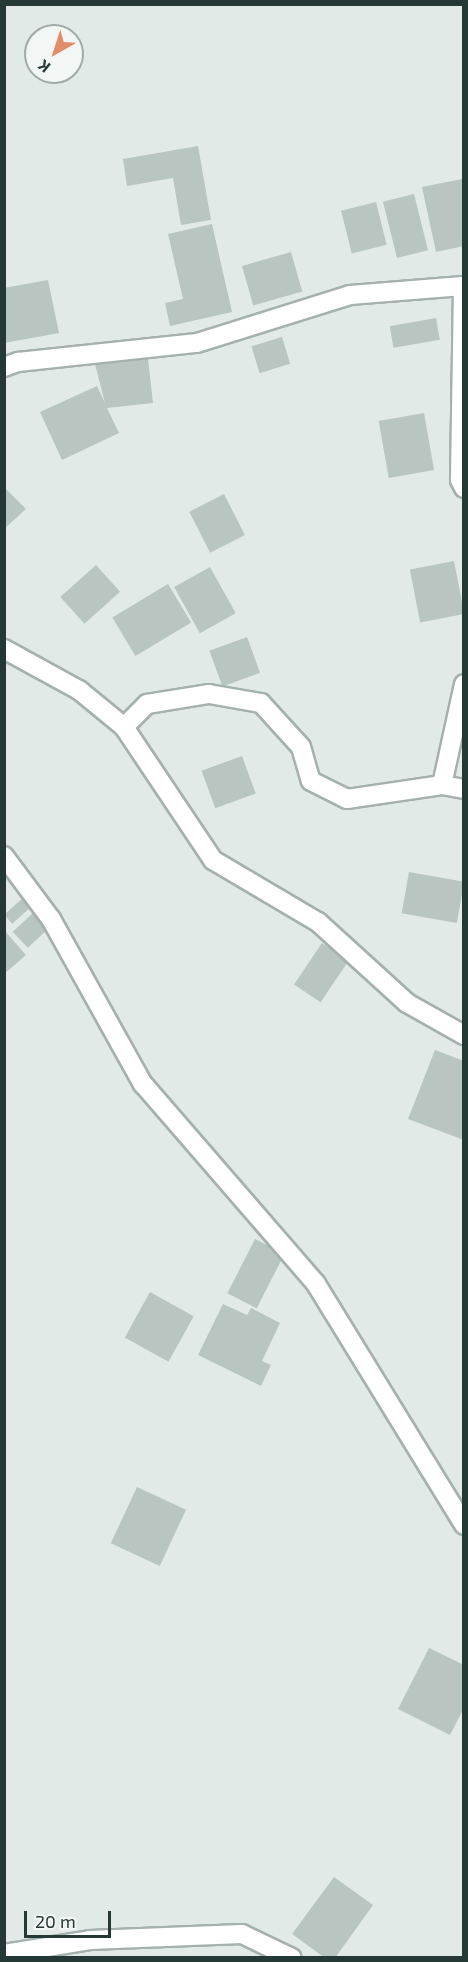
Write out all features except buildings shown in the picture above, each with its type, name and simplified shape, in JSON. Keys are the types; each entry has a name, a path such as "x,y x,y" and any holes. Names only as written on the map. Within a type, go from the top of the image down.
{"street":[{"path":"4,367 197,343 350,295 463,285 460,480 464,488"},
{"path":"4,649 79,690 124,727 213,860 318,922 407,1003 464,1035"},
{"path":"442,785 464,684"},
{"path":"124,727 147,704 209,694 261,703 301,747 310,781 347,799 442,785 464,789"},
{"path":"4,856 51,919 143,1084 316,1284 464,1525"},
{"path":"4,1954 90,1940 242,1935 291,1958"}]}
